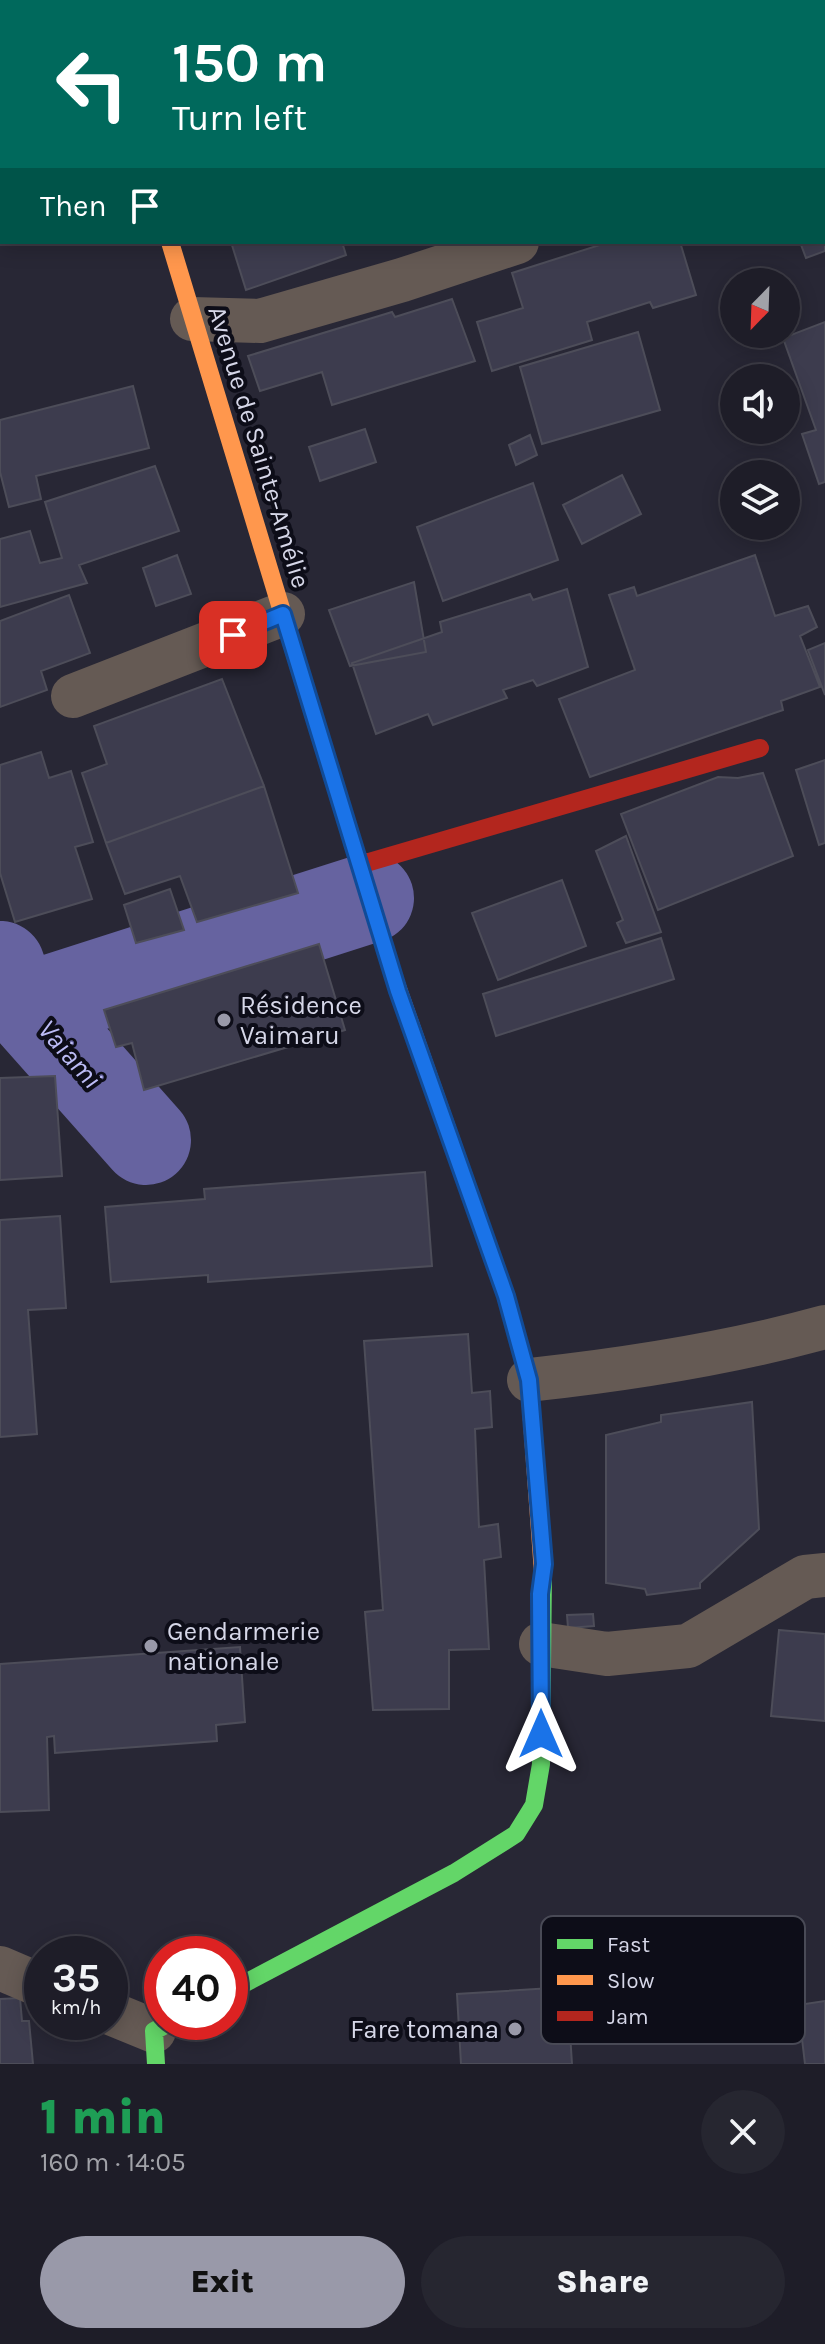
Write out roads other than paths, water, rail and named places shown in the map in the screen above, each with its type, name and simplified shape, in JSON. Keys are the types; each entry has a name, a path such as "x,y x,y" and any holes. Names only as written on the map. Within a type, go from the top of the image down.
{"street":[{"name":"Avenue de Sainte-Amélie","path":"171,244 398,991 506,1296 529,1380 544,1564 541,1764 534,1805 516,1834 454,1873 248,1982"},
{"path":"192,319 260,321 402,280 511,244"},
{"path":"73,696 283,614"},
{"path":"359,865 760,748"},
{"path":"529,1380 648,1366 751,1347 825,1327"},
{"path":"541,1644 607,1654 688,1646 805,1577 825,1575"},
{"path":"0,1968 24,1978"}],"waterway":[{"path":"31,1006 369,898"},
{"name":"Vaiami","path":"0,966 5,981 146,1140"}],"place":[{"name":"Résidence Vaimaru","path":"224,1020"},
{"name":"Gendarmerie nationale","path":"151,1646"},
{"name":"Fare tomana","path":"515,2029"}]}
